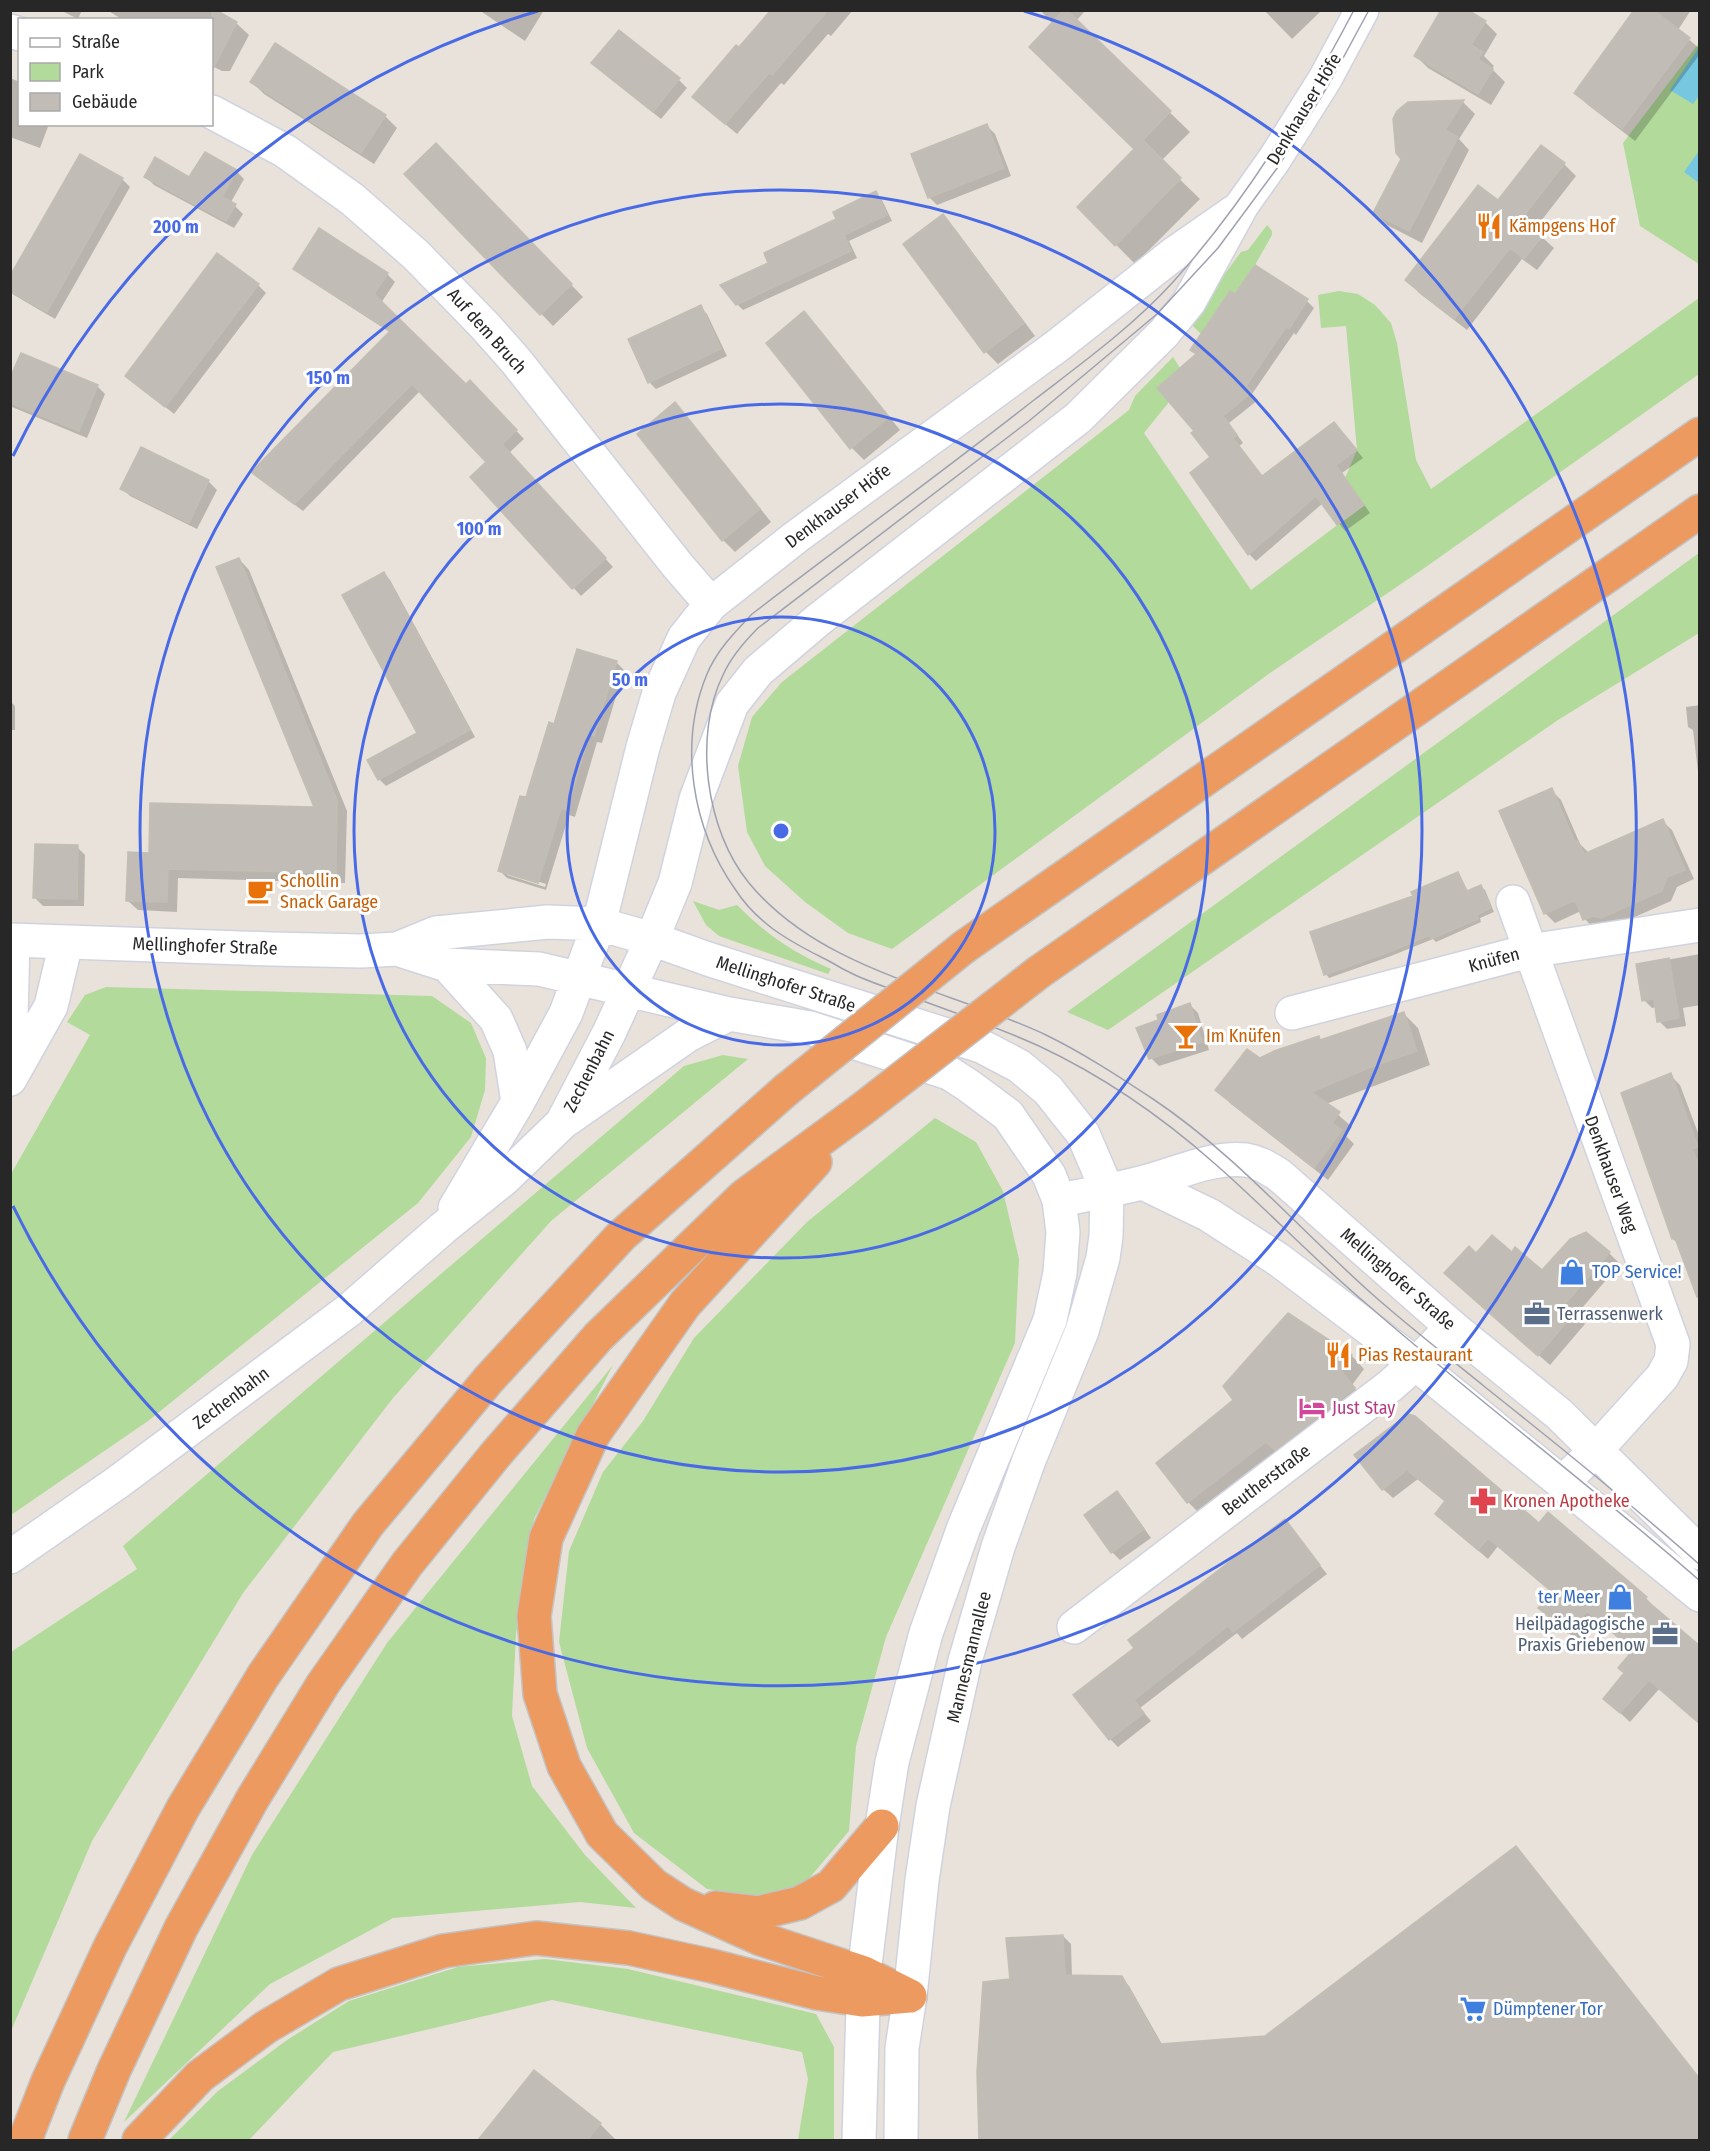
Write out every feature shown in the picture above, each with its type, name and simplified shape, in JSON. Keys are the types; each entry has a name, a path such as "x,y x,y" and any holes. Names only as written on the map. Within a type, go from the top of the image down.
{"highway":[{"path":"25,2140 48,2081 110,1947 183,1809 263,1676 368,1524 489,1379 621,1236 786,1090 964,947 1700,434"},
{"path":"85,2140 114,2070 181,1928 253,1798 323,1684 407,1564 496,1454 606,1330 744,1196 861,1110 1039,972 1700,511"},
{"path":"861,1110 685,1304 593,1435 546,1538 534,1616 540,1694 564,1767 602,1834 654,1885 683,1904 863,1986 910,1996"},
{"path":"683,1904 758,1913 800,1903 831,1886 882,1826"},
{"path":"139,2140 200,2076 266,2027 339,1984 443,1951 536,1938 629,1948 712,1966 817,1993 863,1986"},
{"path":"10,2140 48,2081"}],"street":[{"name":"Denkhauser Höfe","path":"652,939 675,883 706,768 732,704 758,671 827,613 1078,418 1164,333 1189,302 1242,205 1320,88 1362,10"},
{"name":"Auf dem Bruch","path":"213,113 285,151 352,199 416,255 516,361 678,566 711,604"},
{"name":"Denkhauser Höfe","path":"598,924 658,693 684,639 711,604 796,537 1057,346 1175,253 1222,222 1242,205"},
{"name":"Denkhauser Weg","path":"1513,902 1673,1344 1671,1361 1662,1377 1596,1450 1563,1482"},
{"name":"Mellinghofer Straße","path":"397,950 436,933 548,922 598,924 652,939 981,1046 1009,1061 1048,1090 1083,1134 1107,1190"},
{"name":"Zechenbahn","path":"443,1228 518,1102 566,1013 598,924"},
{"name":"Knüfen","path":"1292,1013 1529,951 1700,925"},
{"name":"Zechenbahn","path":"10,1557 118,1482 349,1310 443,1228 504,1179 562,1123 609,1033 652,939"},
{"name":"Mellinghofer Straße","path":"11,941 146,943 362,951 397,950 447,965 539,969 729,1014 810,1029 949,1073 969,1086 1008,1115 1049,1175 1059,1200 1143,1183 1214,1163 1244,1160 1260,1163 1279,1175 1452,1327 1559,1414 1700,1553"},
{"path":"10,1058 11,941"},
{"path":"10,1079 51,1006 66,943"},
{"path":"447,965 496,1020 510,1052 518,1102"},
{"path":"562,1123 688,1035 729,1014"},
{"path":"1209,1215 1214,1163"},
{"path":"1143,1183 1209,1215 1279,1260 1416,1364 1700,1594"},
{"name":"Mannesmannallee","path":"901,2140 902,2048 933,1806 965,1661 998,1547 1029,1460 1082,1331 1103,1258 1107,1190"},
{"path":"859,2140 863,1986 892,1762 926,1633 964,1527 1050,1320 1061,1263 1063,1232 1059,1200"},
{"name":"Beutherstraße","path":"1074,1627 1381,1393 1416,1364 1452,1327"}],"green space":[{"path":"1699,43 1699,264 1640,226 1623,143"},
{"path":"1267,225 1272,235 1255,265 1235,294 1231,292 1201,334 1189,322 1241,252 1248,250"},
{"path":"1339,291 1358,294 1375,305 1391,323 1397,343 1416,460 1431,489 1699,298 1699,374 1423,569 1270,673 892,949 848,933 805,902 765,866 747,832 738,766 752,717 782,682 1129,410 1135,396 1173,357 1180,368 1157,388 1169,402 1144,433 1251,590 1364,505 1345,478 1357,450 1346,326 1321,328 1318,295"},
{"path":"1699,553 1699,633 1558,720 1108,1030 1067,1012"},
{"path":"693,901 719,910 737,905 781,942 831,969 828,974 719,936 706,925"},
{"path":"106,987 432,996 471,1023 486,1058 485,1090 471,1137 418,1203 148,1421 11,1515 11,1174 90,1035 67,1022 85,995"},
{"path":"723,1055 748,1059 551,1221 393,1398 243,1593 92,1841 11,2031 11,1652 137,1569 123,1546 684,1066"},
{"path":"935,1118 976,1142 1003,1191 1019,1259 1015,1343 886,1637 856,1746 849,1831 806,1882 766,1898 707,1889 634,1833 587,1748 559,1642 569,1551 603,1472 643,1421 694,1338 807,1222"},
{"path":"613,1365 534,1519 516,1634 512,1716 532,1786 585,1855 636,1908 580,1902 393,1918 270,1984 124,2122 252,1855 387,1643"},
{"path":"545,1959 628,1969 816,2014 834,2047 834,2140 798,2140 808,2079 802,2052 552,2000 333,2052 249,2140 169,2140 218,2091 287,2040 349,2001 458,1967"}],"water":[{"path":"1698,49 1699,96 1693,104 1670,90"},
{"path":"1700,151 1699,183 1684,172"}],"building":[{"path":"212,10 216,10 237,22 213,69 213,18"},
{"path":"771,10 828,10 772,75 769,73 725,124 692,97 736,45 739,47"},
{"path":"1064,10 1067,10 1171,111 1143,140 1181,178 1115,246 1077,207 1134,149 1029,47"},
{"path":"1441,10 1468,10 1486,21 1471,45 1483,52 1478,59 1493,69 1478,94 1414,56"},
{"path":"1634,10 1653,10 1690,38 1622,129 1574,93"},
{"path":"619,30 680,78 653,112 591,63"},
{"path":"275,43 386,115 361,153 250,82"},
{"path":"1464,100 1445,130 1458,137 1409,231 1373,213 1401,159 1396,153 1393,119 1397,111 1408,102"},
{"path":"987,124 1004,168 928,198 911,154"},
{"path":"436,143 572,284 540,315 404,174"},
{"name":"Kämpgens Hof","path":"1541,145 1565,163 1522,218 1543,235 1524,259 1510,248 1454,319 1405,280 1478,185 1498,200"},
{"path":"205,152 237,170 222,197 236,204 226,221 144,177 155,157 189,177"},
{"path":"80,154 123,178 47,312 10,291 10,276"},
{"path":"876,191 887,215 844,235 851,251 736,305 720,285 768,263 764,253 836,219 833,212"},
{"path":"943,214 1024,323 984,353 903,244"},
{"path":"319,228 388,273 374,294 466,384 470,380 517,430 502,444 606,558 572,589 470,477 486,462 412,384 294,504 251,472 390,331 293,269"},
{"path":"217,253 259,284 165,407 125,376"},
{"path":"1255,265 1308,299 1289,329 1286,327 1246,386 1252,392 1223,416 1237,435 1233,438 1262,476 1334,422 1357,450 1336,465 1364,505 1337,525 1316,496 1248,555 1190,473 1210,457 1191,433 1194,431 1157,388 1196,354 1190,350 1230,291 1235,294"},
{"path":"701,305 721,349 648,383 628,339"},
{"path":"804,311 889,417 850,449 766,343"},
{"path":"21,353 98,385 79,431 10,403 10,378"},
{"path":"675,402 760,509 722,541 637,434"},
{"path":"141,447 209,480 189,523 120,489"},
{"path":"239,558 337,800 336,873 168,869 167,902 126,901 128,852 149,853 150,803 314,807 216,567"},
{"path":"384,572 470,730 378,780 367,760 417,733 342,595"},
{"path":"577,649 617,661 594,736 589,734 567,810 561,808 538,883 498,871 520,796 526,797 549,722 554,724"},
{"path":"1552,788 1575,842 1578,841 1584,854 1663,819 1685,870 1667,877 1662,891 1601,918 1593,916 1583,920 1575,900 1544,914 1499,811"},
{"path":"35,844 78,845 77,899 33,898"},
{"path":"1458,872 1467,891 1481,885 1491,908 1477,915 1478,919 1431,939 1430,935 1324,975 1310,932 1413,896 1411,892"},
{"path":"1669,958 1679,1018 1657,1022 1654,999 1642,1001 1636,964"},
{"path":"1190,1003 1202,1042 1149,1059 1136,1028 1158,1020 1157,1015"},
{"path":"1404,1012 1417,1051 1311,1092 1340,1112 1332,1123 1342,1130 1314,1168 1215,1090 1247,1049 1260,1058 1319,1036 1320,1040"},
{"path":"1671,1073 1698,1147 1692,1149 1700,1167 1700,1297 1697,1297 1675,1238 1672,1239 1621,1093"},
{"path":"1586,1232 1610,1252 1565,1304 1575,1312 1538,1356 1444,1273 1469,1246 1476,1253 1492,1235 1512,1252 1515,1247 1542,1270 1570,1239"},
{"path":"1288,1313 1352,1355 1341,1371 1355,1388 1275,1450 1266,1442 1187,1503 1156,1463 1233,1400 1223,1386"},
{"path":"1408,1414 1415,1416 1539,1523 1548,1512 1700,1646 1700,1724 1649,1680 1620,1713 1603,1699 1624,1673 1618,1668 1633,1650 1587,1611 1568,1633 1538,1608 1552,1592 1488,1538 1478,1550 1435,1514 1445,1501 1407,1470 1382,1490 1354,1455"},
{"path":"1117,1491 1144,1529 1111,1553 1084,1515"},
{"path":"1285,1519 1320,1565 1233,1632 1228,1626 1134,1700 1144,1713 1109,1740 1073,1695 1134,1648 1128,1640"},
{"name":"Dümptener Tor","path":"1516,1846 1700,2079 1700,2140 979,2140 977,2072 983,1982 1010,1979 1006,1938 1063,1935 1065,1975 1122,1976 1160,2044 1265,2036"},
{"path":"534,2070 601,2123 587,2140 478,2140"}],"tram line":[{"path":"1354,10 1272,152 1225,219 1173,282 1124,329 1088,358 752,614 727,642 707,674 698,701 693,729 694,785 700,813 708,840 735,889 753,912 774,930 859,977 1039,1046 1086,1070 1131,1098 1214,1163 1329,1271 1410,1341 1700,1581"},
{"path":"1369,10 1329,84 1278,167 1218,248 1157,314 1029,421 758,628 743,644 723,675 714,699 708,726 707,754 714,810 734,862 749,883 779,913 813,938 849,958 1046,1035 1114,1073 1183,1120 1239,1167 1386,1306 1594,1474 1700,1565"}],"place":[{"name":"Kämpgens Hof","path":"1489,226"},
{"name":"Schollin Snack Garage","path":"260,891"},
{"name":"Im Knüfen","path":"1186,1036"},
{"name":"TOP Service!","path":"1572,1272"},
{"name":"Terrassenwerk","path":"1537,1314"},
{"name":"Pias Restaurant","path":"1338,1355"},
{"name":"Just Stay","path":"1312,1408"},
{"name":"Kronen Apotheke","path":"1483,1501"},
{"name":"ter Meer","path":"1620,1597"},
{"name":"Heilpädagogische Praxis Griebenow","path":"1665,1634"},
{"name":"Dümptener Tor","path":"1473,2009"}]}
